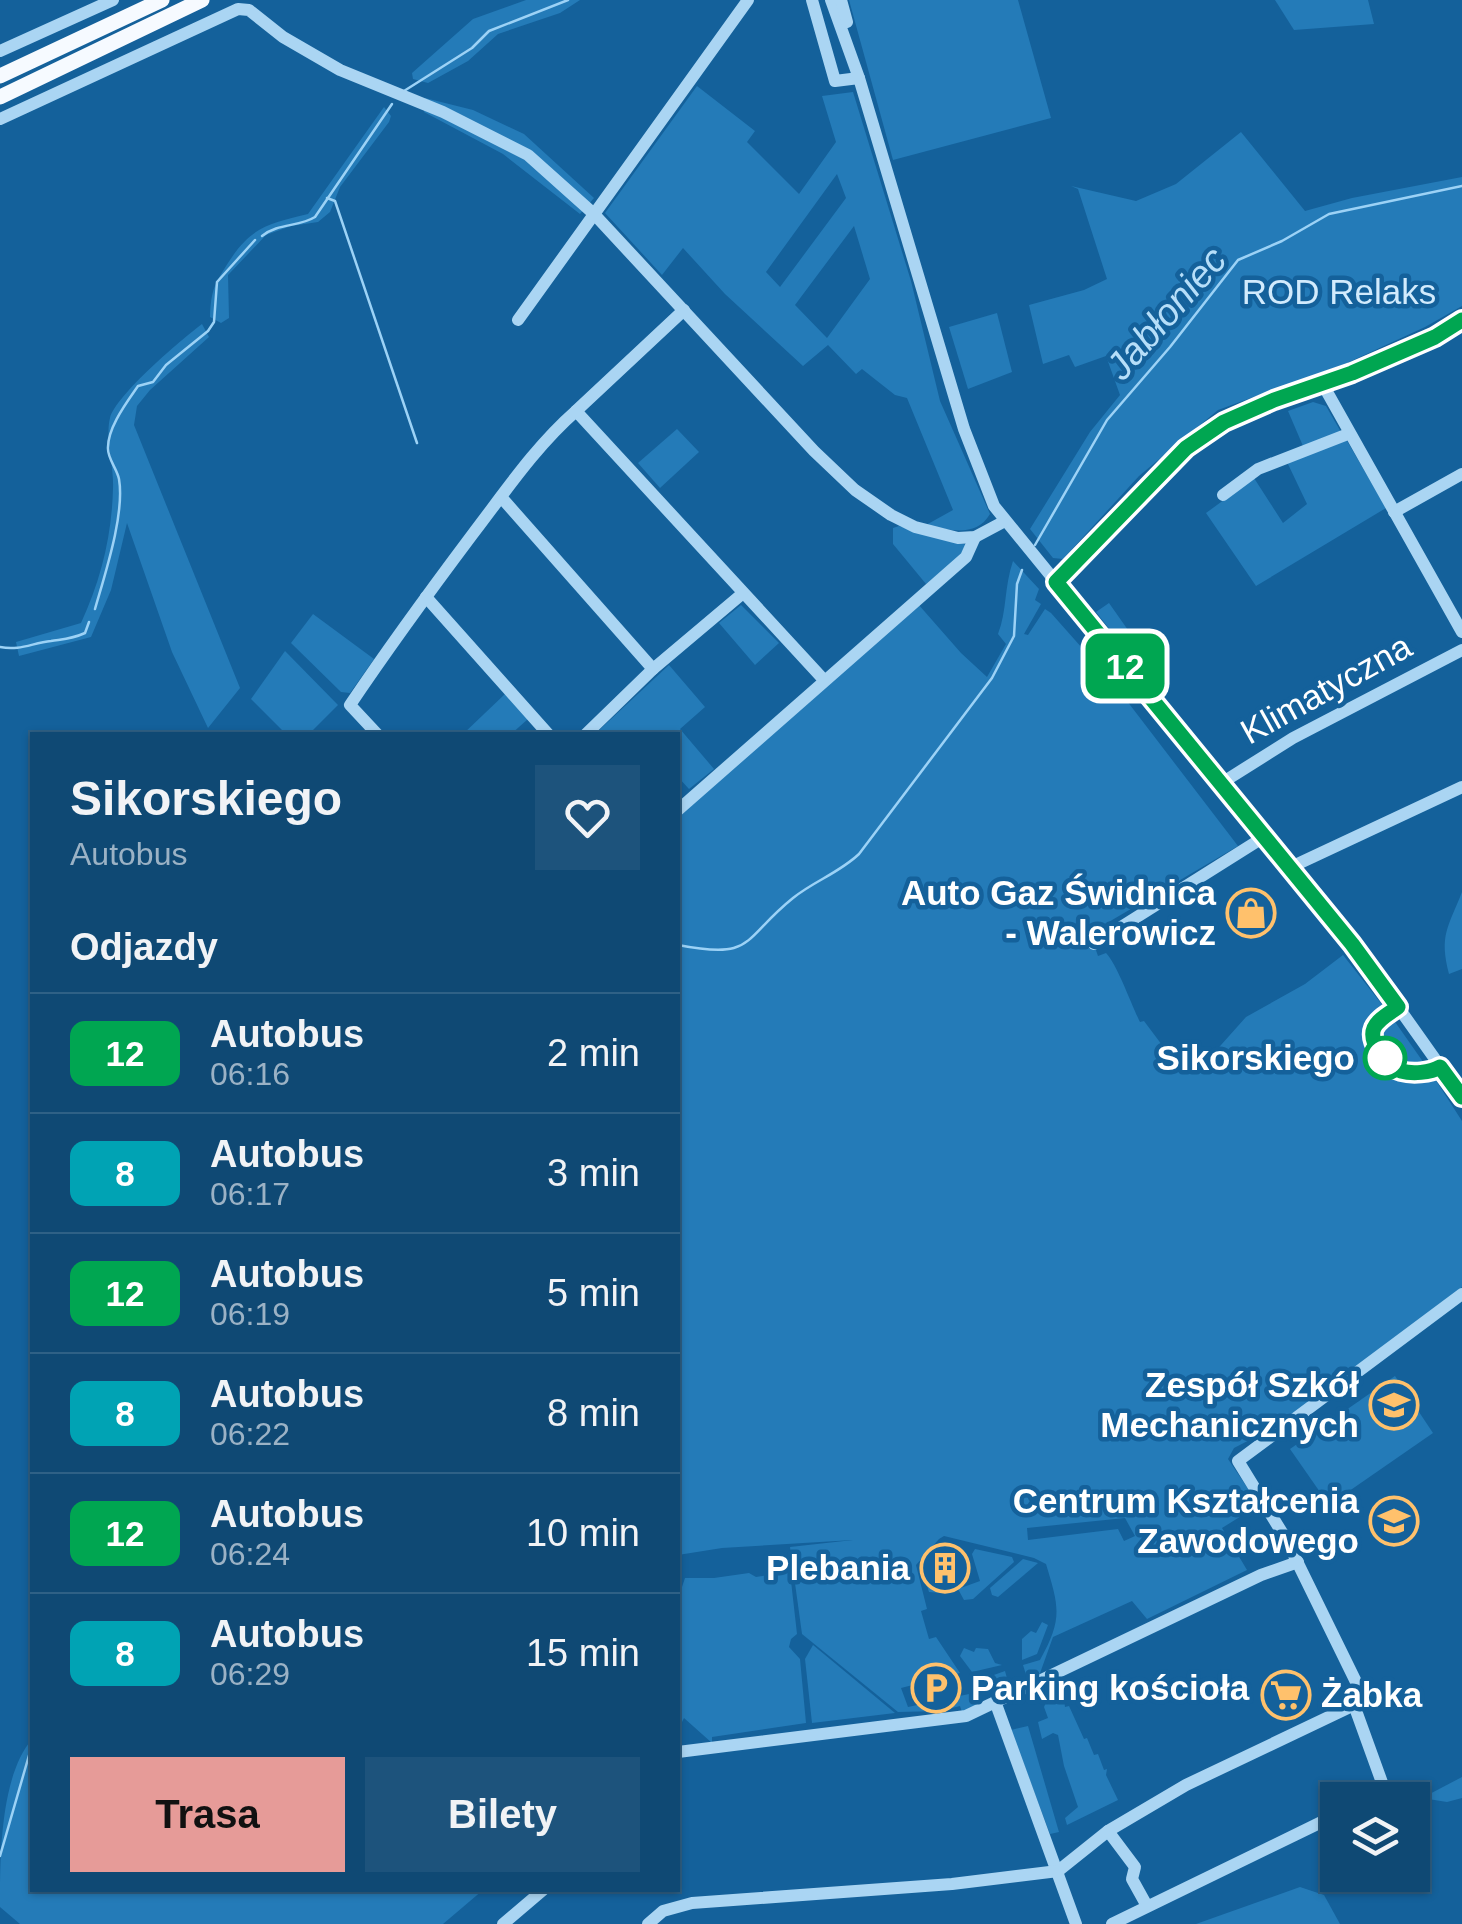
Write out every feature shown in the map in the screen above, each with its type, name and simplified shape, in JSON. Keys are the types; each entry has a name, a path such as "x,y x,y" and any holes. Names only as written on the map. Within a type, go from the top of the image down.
{"main road":[{"path":"0,76 162,0"},
{"path":"0,97 202,0"}],"street":[{"path":"0,51 114,0"},
{"path":"518,320 748,0"},
{"path":"812,0 836,81 859,78"},
{"path":"831,0 859,78 964,429 1004,522 1292,867 1460,1089"},
{"path":"842,0 859,78"},
{"path":"0,119 238,8 249,10 340,70 442,112 528,155 594,214 855,490 916,527 958,538 975,537 1004,522"},
{"path":"375,732 350,705 426,596 549,435 684,310"},
{"path":"1056,582 1186,448 1224,422 1435,337 1462,320"},
{"path":"1322,384 1462,632"},
{"path":"576,411 824,680"},
{"path":"1223,495 1258,469 1348,434"},
{"path":"1394,512 1462,474"},
{"path":"501,497 652,670"},
{"path":"680,808 966,557 975,537"},
{"path":"588,732 652,670 742,594"},
{"path":"426,596 546,732"},
{"name":"Klimatyczna","path":"1220,784 1294,738 1462,650"},
{"path":"1292,867 1462,787"},
{"path":"1094,944 1264,837"},
{"path":"648,1924 663,1911 692,1904 952,1884 1058,1871 1108,1831 1186,1786 1354,1704 1361,1698 1359,1688 1298,1562 1238,1461 1462,1294"},
{"path":"680,1752 966,1716 1261,1575 1298,1562"},
{"path":"996,1704 1076,1924"},
{"path":"1354,1704 1382,1782"},
{"path":"1112,1924 1320,1823"},
{"path":"1108,1831 1135,1866 1132,1880 1147,1906"},
{"path":"503,1924 541,1892"}],"green space":[{"path":"526,0 580,0 560,13 498,34 468,61 428,83 413,79 412,73 473,19"},
{"path":"849,0 1018,0 1051,118 893,160"},
{"path":"1275,0 1368,0 1374,24 1294,30"},
{"path":"697,86 755,131 747,142 799,194 836,142 822,96 853,92 911,281 940,401 990,514 984,522 961,530 926,525 953,510 907,398 895,395 862,369 856,374 828,345 803,366 725,294 683,248 662,275 605,213","holes":["837,174 846,198 780,287 766,272","854,226 870,279 827,338 795,305"]},
{"path":"425,98 473,110 524,134 594,198 580,214 503,154 424,112"},
{"path":"384,107 391,116 389,122 340,187 330,212 318,222 266,235 228,275 229,318 221,323 210,317 215,287 238,249 263,228 308,214"},
{"name":"ROD Relaks","path":"1241,132 1305,211 1462,177 1462,306 1347,363 1218,410 1139,476 1063,559 1053,558 1030,529 1090,432 1120,395 1106,356 1075,367 1069,355 1043,364 1029,305 1084,290 1107,279 1078,189 1071,186 1136,201 1176,184"},
{"path":"997,313 1012,372 968,389 949,327"},
{"path":"202,324 209,337 150,390 137,406 134,425 240,688 208,728 172,652 127,523 111,590 91,637 19,656 16,642 81,623 108,540 113,488 110,418 136,382"},
{"path":"1313,402 1326,406 1341,432 1303,446 1288,411"},
{"path":"677,429 699,452 660,488 638,463"},
{"path":"1346,439 1386,508 1256,586 1206,513 1254,478 1283,523 1307,504 1287,462"},
{"path":"899,526 967,545 964,553 926,584 893,544 893,528"},
{"path":"1013,561 1039,589 1035,600 1041,604 1024,634 1028,635 1045,609 1051,613 1114,684 1238,846 1090,933 1098,956 1106,953 1110,958 1140,1022 1144,1021 1174,1061 1179,1058 1196,1073 1246,1017 1305,984 1343,955 1384,1007 1366,1025 1374,1057 1400,1079 1435,1079 1462,1121 1462,1287 1275,1427 1234,1448 1228,1459 1259,1505 1222,1528 1247,1570 1147,1619 1132,1601 1053,1637 1039,1676 1028,1681 1023,1665 1040,1660 1055,1623 1056,1602 1046,1564 944,1536 939,1539 916,1565 927,1609 921,1611 929,1639 936,1637 960,1673 901,1688 908,1707 969,1694 969,1687 976,1694 976,1707 962,1712 960,1706 940,1711 898,1712 802,1634 790,1547 853,1540 722,1548 680,1555 680,812 918,604 987,677 1006,644 998,634","holes":["1125,1518 1135,1536 1124,1541 1118,1529 1028,1540 1027,1528"]},
{"path":"1109,603 1142,650 1137,653 1144,665 1140,668 1096,612"},
{"path":"741,605 779,643 755,665 719,623"},
{"path":"313,614 374,659 350,693 341,692 291,643"},
{"path":"285,651 338,705 311,732 284,732 251,699"},
{"path":"669,665 705,707 680,729 714,769 689,789 680,779 680,732 597,732"},
{"path":"505,694 528,719 513,732 465,732"},
{"path":"1462,892 1462,969 1449,974 1445,940"},
{"path":"1393,1019 1426,1066 1400,1067 1398,1063 1404,1061 1387,1042 1379,1043 1379,1027"},
{"path":"1395,1376 1433,1433 1329,1505 1290,1449"},
{"path":"975,1549 1012,1557 1014,1562 973,1599 964,1600 958,1589 980,1581 972,1554"},
{"path":"934,1553 941,1593 929,1592 922,1569"},
{"path":"1023,1559 1038,1563 998,1597 992,1595 990,1588"},
{"path":"790,1572 797,1634 789,1647 800,1659 806,1723 712,1737 712,1743 684,1718 680,1726 680,1593 685,1578 749,1573 756,1577"},
{"path":"1042,1622 1048,1625 1037,1654 1022,1660 1022,1639 1031,1631 1036,1633"},
{"path":"813,1645 895,1713 812,1723 805,1659"},
{"path":"964,1648 974,1652 976,1648 988,1649 995,1663 1002,1665 972,1672 960,1656"},
{"path":"1005,1671 1008,1682 1003,1685 1013,1687 995,1696 977,1681"},
{"path":"1062,1684 1065,1707 1069,1706 1084,1739 1107,1769 1118,1800 1067,1825 1065,1818 1078,1807 1058,1735 1053,1733 1042,1739 1038,1722 1048,1718 1044,1707 1052,1689"},
{"path":"1028,1726 1059,1832 1050,1834 1011,1730"},
{"path":"30,1742 30,1892 481,1892 443,1924 20,1924 0,1907 4,1818 21,1755"},
{"path":"1462,1777 1462,1798 1447,1802 1430,1799 1430,1794"},
{"path":"1300,1887 1324,1895 1340,1924 1196,1924"}],"waterway":[{"path":"404,91 472,48 489,31 568,0"},
{"path":"262,236 315,217 392,104"},
{"name":"Jabłoniec","path":"1035,545 1107,420 1238,260 1329,214 1462,186"},
{"path":"327,198 335,201 417,443"},
{"path":"95,609 119,509 119,479 108,449 114,424 138,386 153,382 166,365 208,331 214,322 217,282 255,240"},
{"name":"Jabłoniec","path":"680,945 721,950 745,943 793,898 859,854 992,678 1014,636 1017,584 1022,570"},
{"path":"0,647 76,636 85,633 89,622"},
{"name":"Jabłoniec","path":"0,1856 30,1752"}],"bus line":[{"name":"12","path":"1462,320 1435,337 1352,373 1224,422 1186,448 1056,582 1352,944 1398,1007 1377,1022 1372,1032 1373,1042 1384,1057 1404,1072 1434,1071 1440,1067 1462,1097"}],"place":[{"name":"Auto Gaz Świdnica - Walerowicz","path":"1251,913"},
{"name":"Sikorskiego","path":"1385,1058"},
{"name":"Zespół Szkół Mechanicznych","path":"1394,1405"},
{"name":"Centrum Kształcenia Zawodowego","path":"1394,1521"},
{"name":"Plebania","path":"945,1568"},
{"name":"Parking kościoła","path":"936,1688"},
{"name":"Żabka","path":"1286,1695"}]}
